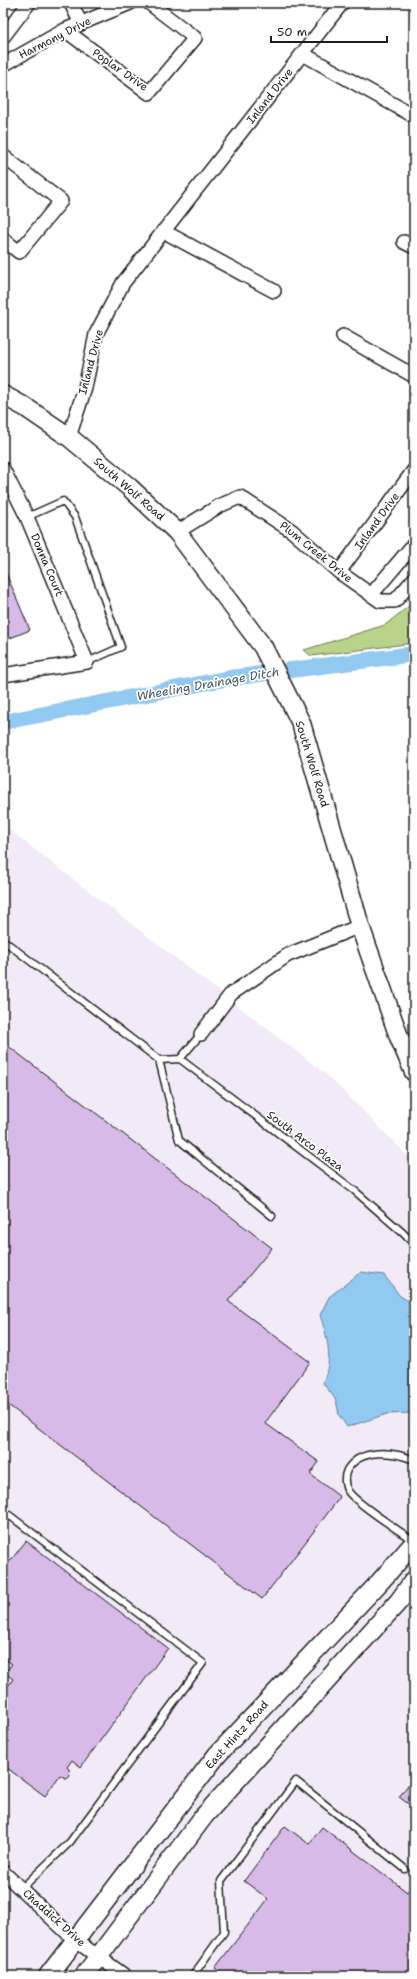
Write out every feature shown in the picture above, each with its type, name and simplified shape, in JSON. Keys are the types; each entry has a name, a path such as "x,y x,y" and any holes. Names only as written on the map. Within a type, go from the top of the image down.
{"main road":[{"name":"South Wolf Road","path":"3,395 25,407 69,437 129,487 177,532 263,647 301,723 360,926 399,1037 414,1072"},
{"name":"East Hintz Road","path":"48,1976 217,1755 378,1584 414,1542"},
{"path":"84,1976 204,1816 403,1600 414,1580"}],"street":[{"path":"3,37 29,3"},
{"path":"71,3 81,24"},
{"name":"Harmony Drive","path":"4,60 65,30 130,3"},
{"name":"Poplar Drive","path":"65,30 149,93 195,38 149,3"},
{"name":"Inland Drive","path":"69,437 85,388 96,334 123,283 342,3"},
{"path":"303,54 414,116"},
{"path":"3,156 61,201 19,252 3,239"},
{"path":"163,232 274,291"},
{"path":"343,336 414,376"},
{"name":"Donna Court","path":"3,470 27,517 87,662"},
{"name":"Inland Drive","path":"339,572 414,470"},
{"name":"Plum Creek Drive","path":"177,532 219,506 240,497 292,531 339,572 375,598"},
{"path":"414,544 375,598 395,601 414,579"},
{"path":"3,675 87,662"},
{"path":"201,1034 231,994 288,955 360,926"},
{"name":"Chaddick Drive","path":"3,1872 75,1940 125,1976"}],"lane":[{"path":"27,517 63,501 75,517 121,648 87,662"},
{"path":"3,940 159,1060 179,1140 272,1216"},
{"path":"159,1060 180,1059 201,1034"},
{"name":"South Arco Plaza","path":"180,1059 355,1191 404,1232 414,1244"},
{"path":"414,1460 394,1454 368,1454 357,1459 350,1465 345,1474 345,1484 353,1497 414,1542"},
{"path":"3,1523 9,1515 203,1662 70,1842 21,1889"},
{"path":"195,1975 224,1932 221,1881 296,1781 405,1869"}],"shaded area":[{"path":"3,825 326,1074 414,1162 414,1976 3,1976"}],"green space":[{"path":"414,602 414,643 311,656 304,650 385,625"}],"water":[{"path":"361,1272 384,1275 400,1296 414,1304 414,1413 387,1414 347,1427 339,1415 336,1400 323,1383 329,1357 327,1341 320,1315 329,1297"}],"building":[{"path":"3,566 30,630 3,641"},
{"path":"3,1042 272,1248 228,1301 310,1362 265,1423 319,1462 310,1474 340,1497 262,1599 3,1401"},
{"path":"26,1541 168,1648 81,1767 72,1760 67,1767 69,1769 70,1776 67,1779 60,1775 45,1796 3,1765 3,1693 13,1679 5,1673 12,1664 3,1657 3,1570"},
{"path":"414,1777 414,1808 399,1797"},
{"path":"285,1826 309,1844 322,1827 407,1892 414,1883 414,1976 225,1976 215,1968 268,1899 244,1881"}],"waterway":[{"name":"Wheeling Drainage Ditch","path":"3,722 230,678 414,654"}]}
